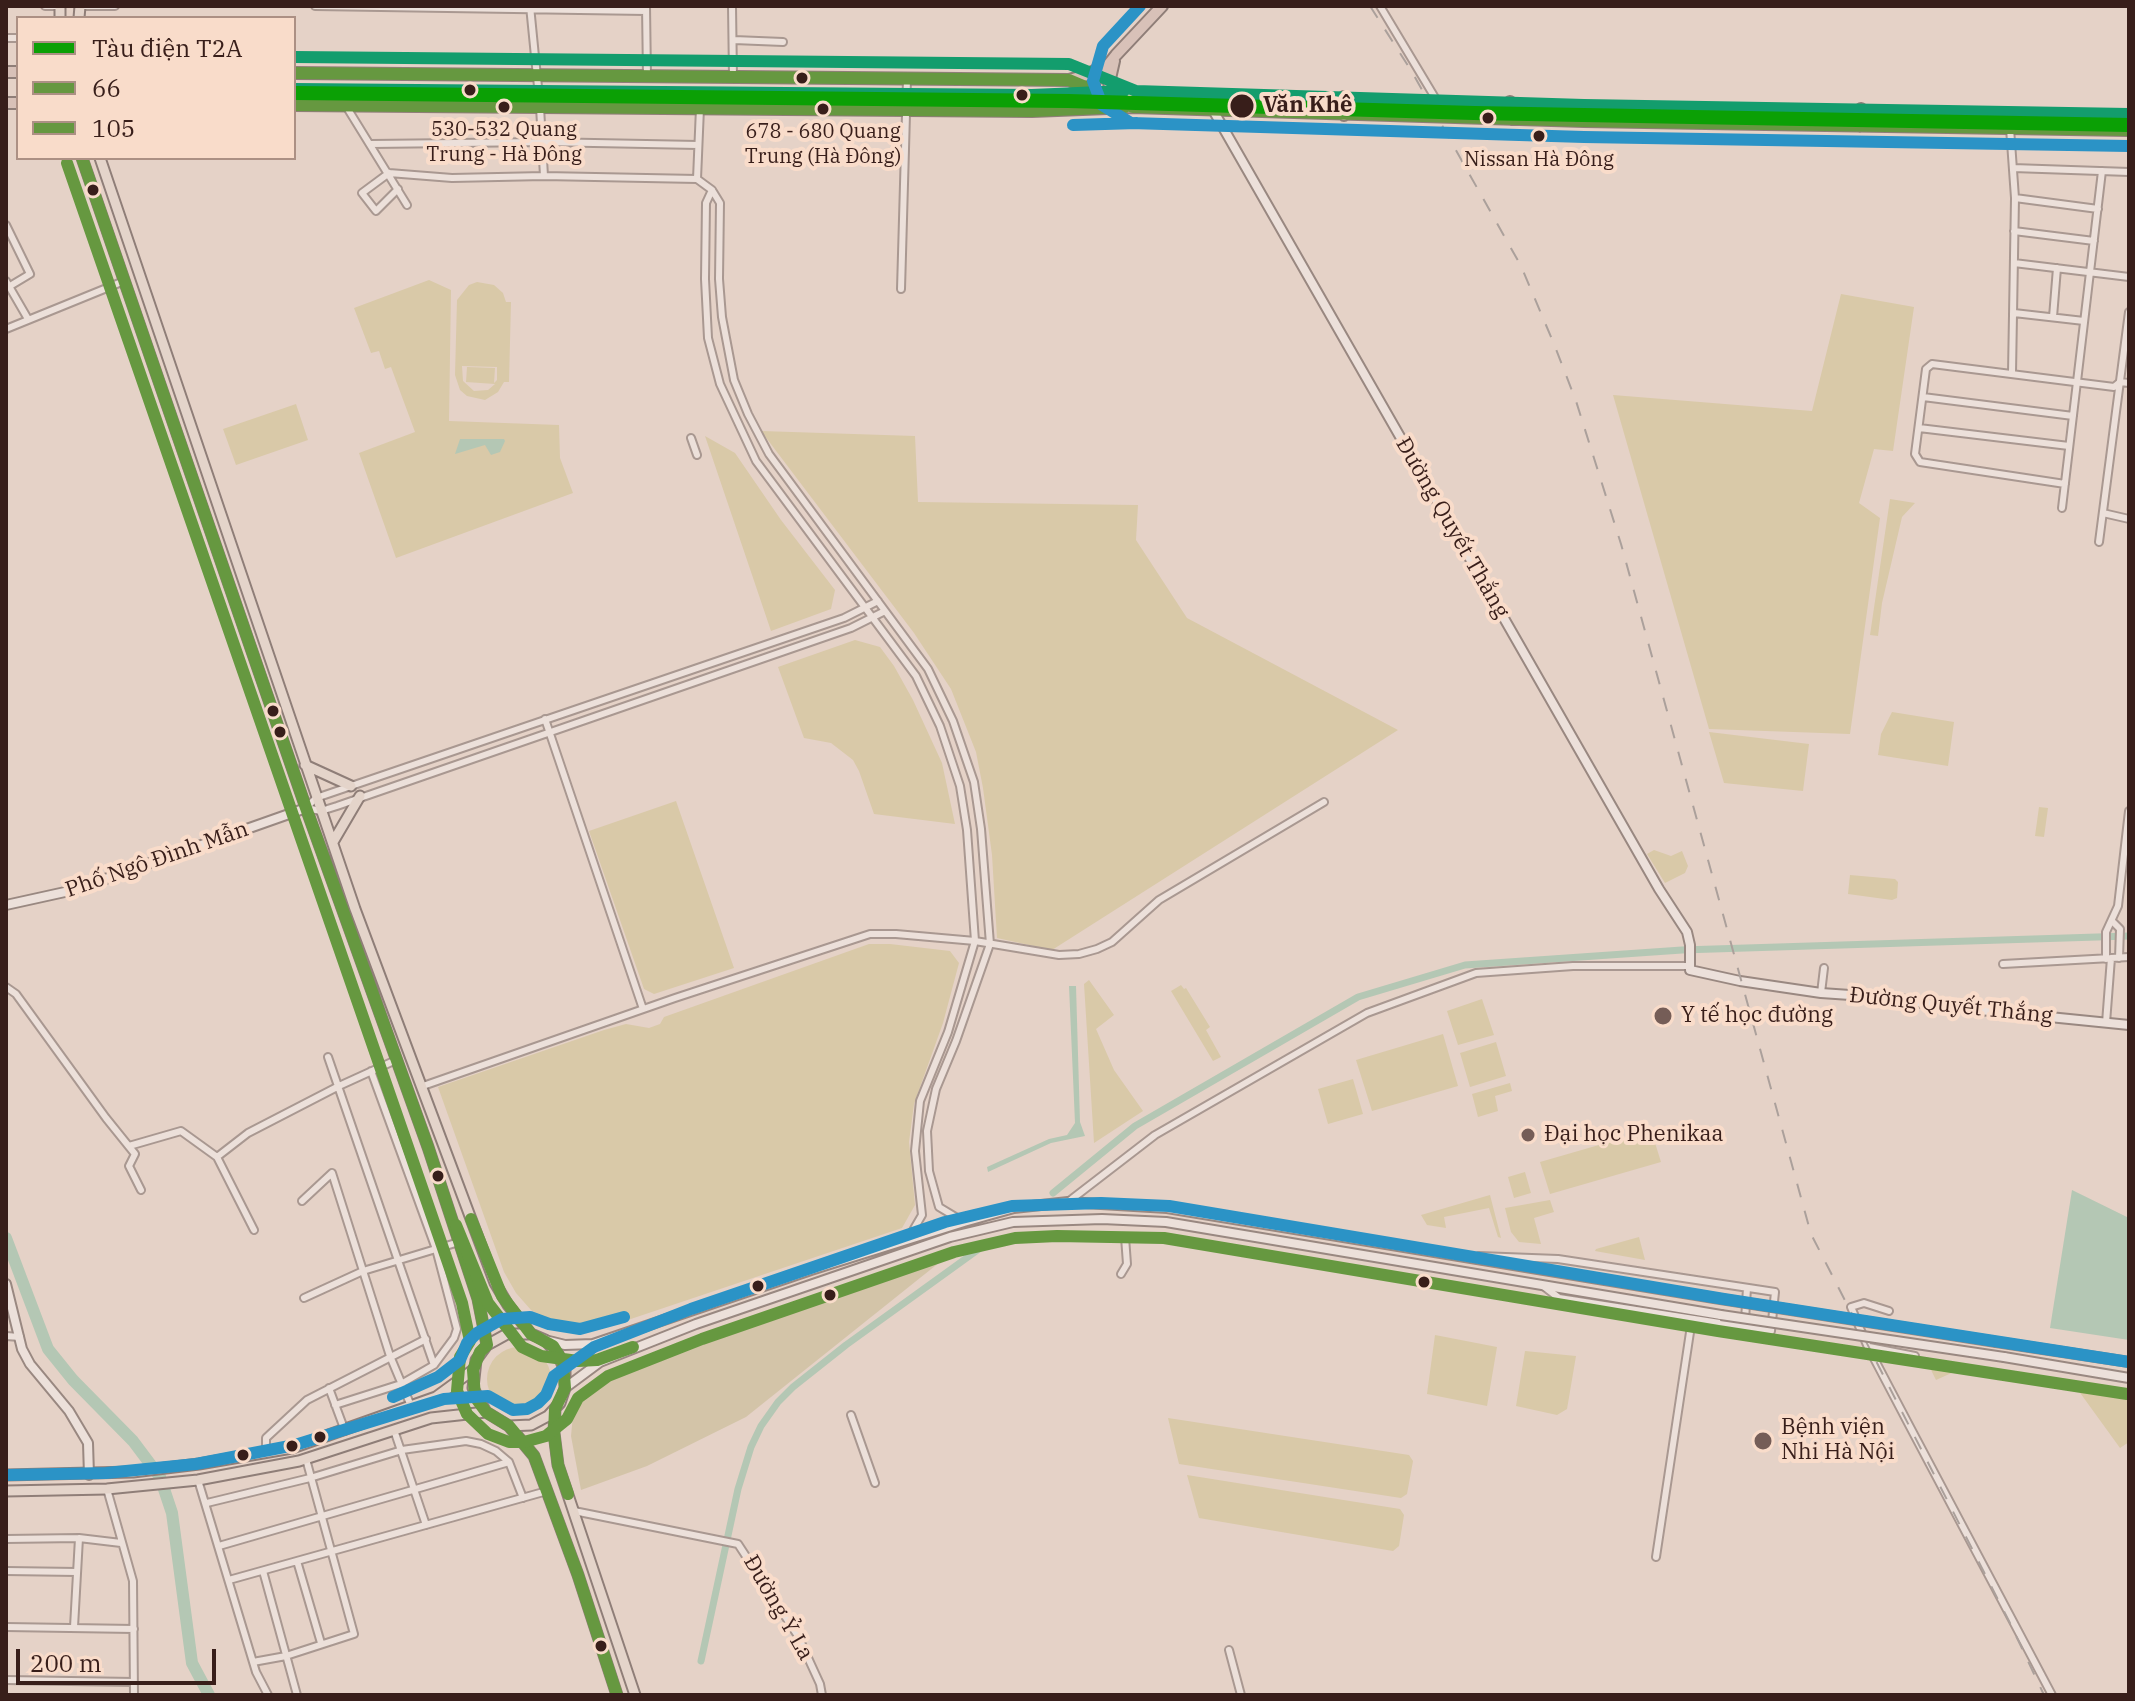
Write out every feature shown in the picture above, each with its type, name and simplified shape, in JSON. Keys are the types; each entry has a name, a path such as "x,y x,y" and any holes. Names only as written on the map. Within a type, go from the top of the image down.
{"highway":[{"path":"1073,109 1116,55 1162,6"},
{"path":"296,73 1069,80 1096,71 1116,55"},
{"path":"1116,55 1110,74 1111,89 1114,95 1133,107"},
{"path":"1069,80 1133,107"},
{"path":"1187,97 1187,109"},
{"path":"1344,97 1344,115"},
{"path":"1510,102 1511,119"},
{"path":"296,105 907,110 1133,107 1511,119 2129,130"},
{"path":"1860,126 1861,109"}],"main road":[{"name":"Đường Quyết Thắng","path":"1213,110 1659,889 1687,932 1690,970 1821,993 1894,998 1940,1006 2129,1025"},
{"path":"83,160 459,1242 478,1299 487,1345"},
{"path":"101,160 316,798 495,1283 531,1334"},
{"path":"305,765 351,786"},
{"path":"333,842 360,796"},
{"name":"Phố Ngô Đình Mẫn","path":"6,905 74,890 306,808"},
{"path":"617,1695 578,1575 534,1456 509,1426 486,1412 473,1388 473,1370 480,1352 507,1334 531,1334 565,1345 593,1344 908,1239 1014,1208 1068,1202 1167,1208 1714,1298 2129,1362"},
{"path":"565,1388 600,1362 696,1324 950,1237 1013,1222 1102,1219 1166,1222 1721,1315 2129,1378"},
{"path":"1361,1253 1363,1241"},
{"path":"6,1284 30,1364 69,1411 88,1443 89,1475"},
{"path":"691,1312 696,1324"},
{"path":"545,1340 563,1362 567,1379 555,1409 558,1465 635,1695"},
{"path":"6,1475 133,1472 292,1448 412,1407 446,1391 473,1370"},
{"path":"509,1426 531,1425 555,1409"},
{"path":"6,1491 107,1489 198,1480 306,1459 445,1415 486,1412"},
{"path":"578,1575 593,1570"}],"street":[{"path":"45,6 60,6"},
{"path":"80,6 115,6"},
{"path":"315,6 646,9 647,77"},
{"path":"732,6 733,77"},
{"path":"1380,6 1446,117"},
{"path":"530,8 544,176"},
{"path":"734,40 783,42"},
{"path":"901,289 907,79"},
{"path":"346,105 407,205"},
{"path":"697,179 700,108"},
{"path":"2010,128 2015,198 2012,373"},
{"path":"371,144 542,142 698,145"},
{"path":"2013,168 2129,172"},
{"path":"2062,508 2102,171"},
{"path":"398,189 376,211 362,193 389,173 452,178 697,179 712,190 720,203 722,317 734,380 748,414 769,454 928,669 953,721 974,782 990,944 936,1089 927,1131 929,1171 939,1207 964,1222"},
{"path":"712,190 706,203 705,225 708,338 720,384 756,461 916,676 940,726 960,786 967,830 975,941 948,1032 920,1101 915,1151 922,1215 908,1239"},
{"path":"2015,198 2098,209"},
{"path":"6,225 30,274 8,284 28,319"},
{"path":"2014,231 2094,241"},
{"path":"2014,263 2129,277"},
{"path":"2053,317 2057,268"},
{"path":"6,329 124,281"},
{"path":"2099,542 2129,312"},
{"path":"2014,313 2084,321"},
{"path":"2065,484 1920,462 1915,454 1926,369 1932,364 2114,387 2120,382 2129,383"},
{"path":"1923,397 2073,416"},
{"path":"1919,428 2069,446"},
{"path":"691,438 697,455"},
{"path":"2103,513 2129,519"},
{"path":"306,808 316,798 762,646 878,601"},
{"path":"306,808 321,811 873,618 885,611"},
{"path":"545,719 643,1009"},
{"path":"423,1086 870,934 975,941 1059,955 1097,949 1112,942 1143,912 1171,891 1324,802"},
{"path":"2106,1023 2106,932 2118,906 2129,811"},
{"path":"2118,906 2129,907"},
{"path":"2113,922 2120,929 2119,956"},
{"path":"2003,964 2129,957"},
{"path":"1068,1202 1155,1135 1367,1013 1476,973 1573,966 1689,963"},
{"path":"1821,993 1824,968"},
{"path":"6,987 16,994 135,1154 129,1166 141,1190"},
{"path":"328,1057 434,1365"},
{"path":"217,1157 248,1133 396,1060"},
{"path":"335,1405 401,1384 434,1365 457,1329 436,1249 371,1071"},
{"path":"129,1146 181,1131 217,1157 254,1230"},
{"path":"302,1201 332,1173 390,1356 412,1407"},
{"path":"1121,1274 1127,1264 1125,1237"},
{"path":"304,1298 363,1271 459,1242"},
{"path":"1451,1255 1558,1259 1775,1292 1771,1331 1559,1298 1539,1283"},
{"path":"1744,1327 1747,1288"},
{"path":"1889,1311 1864,1303 1851,1307 1869,1347 2052,1695"},
{"path":"1656,1557 1692,1319"},
{"path":"6,1336 20,1337"},
{"path":"266,1453 266,1438 307,1400 426,1339"},
{"path":"1869,1347 1915,1356"},
{"path":"329,1388 345,1431"},
{"path":"851,1415 875,1483"},
{"path":"394,1430 426,1525"},
{"path":"207,1503 310,1478 402,1450 466,1441 496,1451 509,1462 523,1498"},
{"path":"253,1662 286,1656 354,1634 306,1459"},
{"path":"219,1546 509,1462"},
{"path":"198,1480 256,1672 268,1695"},
{"path":"107,1489 133,1581 134,1695"},
{"path":"229,1580 547,1491"},
{"name":"Đường Ỷ La","path":"574,1511 738,1544 798,1636 822,1695"},
{"path":"6,1539 79,1538 121,1543"},
{"path":"74,1627 79,1538"},
{"path":"297,1561 321,1643"},
{"path":"6,1571 77,1572"},
{"path":"263,1571 297,1695"},
{"path":"6,1627 134,1629"},
{"path":"1229,1650 1241,1695"},
{"path":"6,1680 134,1682"}],"shaded area":[{"path":"429,280 451,290 449,421 559,425 560,458 573,493 396,558 359,453 415,432 391,367 385,369 379,351 371,353 354,308"},
{"path":"477,282 494,285 503,293 506,302 511,302 509,382 504,382 498,392 485,400 467,396 460,390 455,375 457,300 469,285","holes":["462,366 497,367 494,383 495,368 467,367 466,382 495,384 488,390 474,391 463,381"]},
{"path":"1841,294 1914,307 1893,451 1874,449 1859,503 1880,518 1850,734 1709,729 1613,395 1812,411"},
{"path":"296,404 308,440 236,465 223,429"},
{"path":"761,431 915,436 918,502 1138,505 1136,540 1187,618 1398,730 1052,950 997,938 992,855 983,788 976,752 951,689 914,633"},
{"path":"705,436 735,453 835,590 831,609 771,631"},
{"path":"460,439 505,441 500,452 491,455 485,445 455,454"},
{"path":"1890,499 1915,503 1902,517 1882,603 1878,636 1870,635"},
{"path":"855,640 880,647 913,700 942,763 955,824 874,814 853,760 831,743 804,738 778,667"},
{"path":"1892,712 1954,722 1948,766 1878,755 1881,734"},
{"path":"1709,732 1809,744 1803,791 1724,783"},
{"path":"676,801 734,968 654,994 644,989 589,831"},
{"path":"2039,807 2048,808 2044,837 2035,836"},
{"path":"1654,850 1671,856 1682,851 1688,866 1685,873 1665,883 1647,854"},
{"path":"1850,875 1895,879 1898,882 1897,898 1892,900 1848,894"},
{"path":"869,944 950,951 959,963 943,1023 914,1104 909,1142 915,1205 902,1228 604,1328 580,1330 558,1327 531,1310 504,1272 438,1087 604,1030 626,1024 649,1028 660,1024 664,1017"},
{"path":"1089,980 1114,1015 1096,1029 1114,1070 1143,1111 1094,1143 1084,984"},
{"path":"1181,985 1186,988 1210,1027 1206,1030 1221,1057 1213,1061 1171,991"},
{"path":"1069,986 1076,986 1080,1122 1085,1136 1051,1143 988,1172 987,1167 1049,1139 1067,1135 1075,1123"},
{"path":"1482,999 1494,1035 1458,1045 1447,1011"},
{"path":"1443,1034 1458,1086 1372,1111 1356,1060"},
{"path":"1496,1042 1506,1076 1470,1087 1460,1053"},
{"path":"1353,1079 1363,1114 1328,1124 1318,1089"},
{"path":"1510,1083 1512,1091 1495,1096 1498,1111 1478,1117 1472,1094"},
{"path":"1651,1130 1661,1162 1550,1194 1540,1162"},
{"path":"1525,1172 1531,1193 1514,1198 1508,1177"},
{"path":"2072,1190 2129,1218 2129,1340 2050,1328"},
{"path":"1490,1195 1501,1238 1498,1237 1489,1208 1444,1217 1446,1228 1427,1225 1421,1215"},
{"path":"1550,1200 1554,1212 1534,1218 1541,1244 1519,1242 1511,1232 1505,1208"},
{"path":"1639,1237 1645,1260 1595,1251 1596,1249"},
{"path":"950,1254 746,1417 647,1466 581,1490 571,1436 573,1415 594,1383 635,1361"},
{"path":"1435,1335 1497,1347 1487,1406 1427,1394"},
{"path":"513,1347 525,1347 542,1356 549,1367 549,1391 542,1402 525,1411 513,1411 501,1406 492,1397 487,1385 487,1373 492,1361 501,1352"},
{"path":"1525,1351 1576,1356 1567,1409 1557,1415 1516,1406"},
{"path":"1927,1362 1954,1366 1956,1371 1936,1380"},
{"path":"2082,1386 2129,1394 2129,1442 2120,1448 2078,1390"},
{"path":"1168,1418 1409,1455 1413,1461 1407,1494 1401,1498 1179,1464"},
{"path":"1187,1475 1400,1509 1404,1515 1399,1546 1393,1551 1199,1518"}],"waterway":[{"path":"1053,1193 1135,1126 1358,997 1465,965 1682,950 2129,936"},
{"path":"6,1238 48,1349 73,1380 133,1441 160,1477 172,1513 192,1663 209,1695"},
{"path":"701,1661 738,1489 761,1426 793,1387 986,1244"}],"railway":[{"path":"1370,6 1412,72 1521,266 1554,344 1576,401 1621,544 1811,1234 2044,1695"},
{"path":"1314,108 1359,104"}],"metro line":[{"name":"T2A","path":"296,93 1068,101 1474,113 2129,125"}],"transit line":[{"path":"1140,6 1103,46 1093,81 1102,105 1131,123 1584,137 2129,146"},
{"path":"296,57 1069,64 1136,91 1584,105 2129,114"},
{"name":"66","path":"296,73 1069,80 1133,107 1584,121 2129,130"},
{"path":"296,89 1032,95 1124,91"},
{"name":"66","path":"296,105 1032,111 1125,107"},
{"path":"1073,125 1137,123"},
{"name":"66","path":"83,160 306,808 428,1147 478,1299 487,1345 480,1352 473,1370 475,1397 486,1412 509,1426 534,1456 578,1575 617,1695"},
{"name":"105","path":"67,163 462,1303 470,1341 460,1357 457,1391 467,1414 488,1434 509,1442 524,1442 546,1436 567,1419 578,1398 608,1376 702,1339 954,1252 1015,1238 1057,1236 1164,1238 1718,1331 2127,1394"},
{"path":"6,1475 106,1473 196,1464 295,1445 444,1399 488,1396 513,1410 527,1409 546,1395 554,1376 594,1347 691,1309 945,1222 1012,1206 1101,1203 1169,1206 1724,1299 2129,1362"},
{"name":"66","path":"471,1219 502,1296 531,1334 553,1346 563,1362 565,1388 555,1409 554,1433 558,1465 568,1494"},
{"name":"105","path":"456,1225 488,1303 522,1347 541,1356 578,1361 597,1360 633,1347"},
{"path":"393,1397 438,1377 460,1360 467,1343 477,1333 502,1319 530,1317 580,1329 624,1317"}],"place":[{"name":"Văn Khê","path":"1242,106"},
{"name":"530-532 Quang Trung - Hà Đông","path":"504,107"},
{"name":"678 - 680 Quang Trung (Hà Đông)","path":"823,109"},
{"name":"Nissan Hà Đông","path":"1539,136"},
{"name":"Y tế học đường","path":"1663,1016"},
{"name":"Đại học Phenikaa","path":"1528,1135"},
{"name":"Bệnh viện Nhi Hà Nội","path":"1763,1441"}]}
